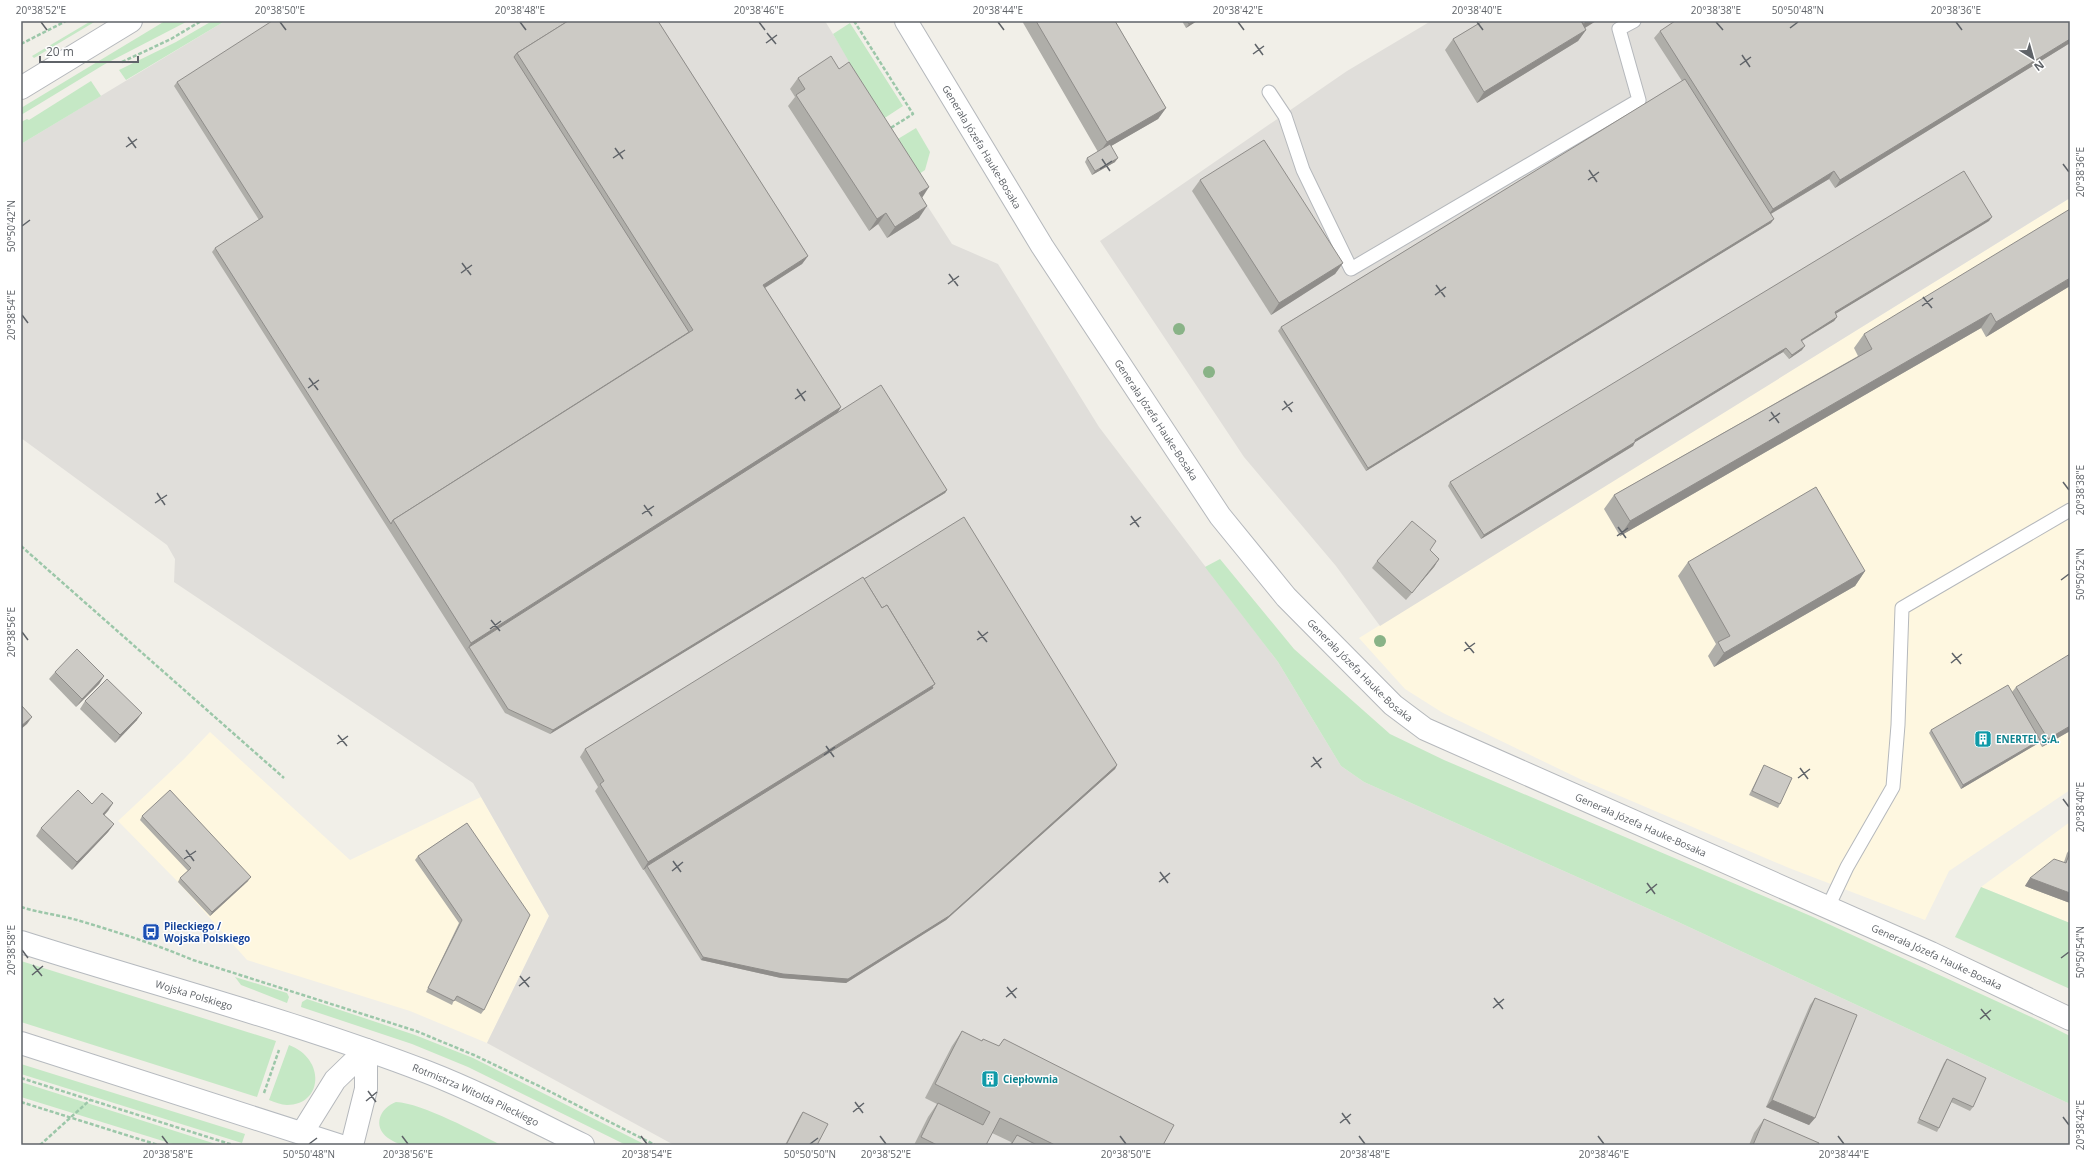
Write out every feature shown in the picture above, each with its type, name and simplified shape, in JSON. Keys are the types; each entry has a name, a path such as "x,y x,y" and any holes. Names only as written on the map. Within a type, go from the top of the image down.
{"street":[{"path":"21,88 131,21"},
{"name":"Generała Józefa Hauke-Bosaka","path":"906,21 1042,246 1220,516 1286,598 1393,705 1425,729 1931,953 2070,1019"},
{"name":"Wojska Polskiego","path":"21,942 281,1022 366,1050"},
{"path":"21,1043 301,1139 338,1145"},
{"path":"301,1139 335,1080 366,1050"},
{"path":"352,1145 366,1089 366,1050"},
{"name":"Rotmistrza Witolda Pileckiego","path":"366,1050 455,1084 583,1145"}],"lane":[{"path":"1269,92 1285,116 1303,170 1351,269 1639,100 1619,29 1634,21"},
{"path":"1828,907 1847,867 1893,787 1898,725 1902,608 2070,510"}],"path":[{"path":"21,44 66,21"},
{"path":"117,64 172,39 201,21"},
{"path":"854,21 913,114 887,130"},
{"path":"21,546 284,778"},
{"path":"21,907 41,914 75,920 158,946 193,960 299,993"},
{"path":"262,1101 280,1048"},
{"path":"21,1078 233,1145"},
{"path":"40,1145 90,1100"},
{"path":"21,1102 158,1145"}],"shaded area":[{"path":"225,21 825,21 852,65 842,74 952,244 998,264 1099,427 1278,662 1341,766 1364,782 1676,921 2070,1104 2070,1145 674,1145 487,1043 549,916 473,783 174,582 175,559 167,545 21,438 21,144"},
{"path":"1431,21 2070,21 2070,198 1380,626 1336,566 1244,457 1100,241 1347,71"},
{"path":"2070,198 2070,790 1949,871 1925,920 1789,868 1580,779 1443,713 1405,689 1359,638"},
{"path":"210,732 350,860 481,797 549,916 487,1043 410,1011 247,960 178,882 118,821 184,759"},
{"path":"2070,822 2070,923 1981,887"}],"green space":[{"path":"91,21 96,21 34,58 32,56"},
{"path":"165,21 188,21 105,64 21,115 21,108"},
{"path":"212,21 225,21 126,80 119,70 176,42"},
{"path":"850,23 903,106 874,125 841,74 851,65 833,34"},
{"path":"91,81 101,96 21,144 21,122 27,119 29,120"},
{"path":"916,128 930,152 925,170 910,180 888,145"},
{"path":"1220,559 1294,649 1390,734 1444,760 1813,917 2070,1036 2070,1104 1676,921 1364,782 1341,766 1278,662 1205,567"},
{"path":"1981,887 2070,923 2070,989 1955,937"},
{"path":"21,961 276,1041 257,1097 21,1022"},
{"path":"235,977 287,993 289,997 287,1003 241,985"},
{"path":"307,999 415,1035 473,1058 646,1145 626,1145 468,1067 412,1044 301,1007 302,1002"},
{"path":"289,1045 301,1052 309,1060 314,1070 315,1080 313,1090 308,1098 299,1103 287,1105 269,1100"},
{"path":"21,1064 245,1134 242,1143 21,1074"},
{"path":"21,1082 219,1145 176,1145 21,1097"},
{"path":"396,1102 420,1107 464,1126 501,1145 402,1145 390,1139 383,1133 379,1123 382,1113 386,1108"}],"building":[{"path":"272,21 568,21 517,53 514,57 689,332 393,520 391,524 215,248 263,217 177,82"},
{"path":"568,21 658,21 808,256 763,285 841,407 471,643 393,520 693,330 517,53"},
{"path":"1036,21 1115,21 1166,108 1107,142"},
{"path":"1483,21 1581,21 1586,30 1484,92 1453,39"},
{"path":"1675,21 2070,21 2070,39 1840,180 1834,171 1773,209 1660,31"},
{"path":"831,56 839,69 849,62 929,187 919,193 927,206 895,227 886,213 877,219 796,95 805,89 798,78"},
{"path":"1685,79 1774,219 1368,468 1281,327"},
{"path":"1264,140 1343,263 1279,303 1200,180"},
{"path":"1110,144 1118,158 1095,171 1087,158"},
{"path":"1964,171 1992,217 1835,312 1837,317 1801,340 1805,346 1792,355 1786,348 1635,440 1635,442 1484,535 1450,482"},
{"path":"2070,209 2070,278 1996,322 1991,313 1630,521 1614,495 1872,349 1864,334"},
{"path":"881,385 947,490 553,730 508,709 469,647"},
{"path":"1816,487 1865,571 1724,653 1718,642 1730,636 1688,562"},
{"path":"964,517 1117,765 949,916 848,979 783,974 703,957 647,866 933,688 932,686 935,684 887,605 882,608 864,579"},
{"path":"1412,521 1436,541 1430,550 1439,559 1412,593 1377,561"},
{"path":"863,577 882,608 887,605 935,684 648,862 600,784 604,781 585,749"},
{"path":"77,649 104,676 82,699 55,672"},
{"name":"ENERTEL S.A.","path":"2070,654 2070,726 2048,739 2016,687"},
{"path":"107,679 142,713 120,735 85,701"},
{"name":"ENERTEL S.A.","path":"2008,685 2040,740 1963,785 1931,730"},
{"path":"21,705 32,717 21,726"},
{"path":"1764,765 1792,778 1780,804 1752,791"},
{"path":"78,790 92,804 102,793 113,803 103,814 114,824 77,862 41,828"},
{"path":"170,790 251,877 212,912 180,878 191,868 142,816"},
{"path":"467,823 530,915 484,1010 457,996 454,1001 428,988 462,920 418,856"},
{"path":"2070,852 2070,893 2030,878 2054,859 2066,863"},
{"path":"1815,998 1857,1015 1815,1118 1772,1100"},
{"name":"Ciepłownia","path":"962,1031 982,1041 983,1039 999,1046 1004,1039 1174,1125 1163,1145 1055,1145 1000,1118 986,1145 937,1145 921,1137 938,1103 983,1125 990,1112 935,1084"},
{"path":"1947,1059 1986,1078 1973,1107 1953,1098 1939,1128 1919,1119"},
{"path":"803,1112 828,1124 817,1145 786,1145"},
{"path":"1764,1119 1819,1143 1818,1145 1753,1145"},
{"path":"1017,1135 1037,1145 1011,1145"}],"place":[{"name":"ENERTEL S.A.","path":"1983,739"},
{"name":"Pileckiego / Wojska Polskiego","path":"151,932"},
{"name":"Ciepłownia","path":"990,1079"}]}
